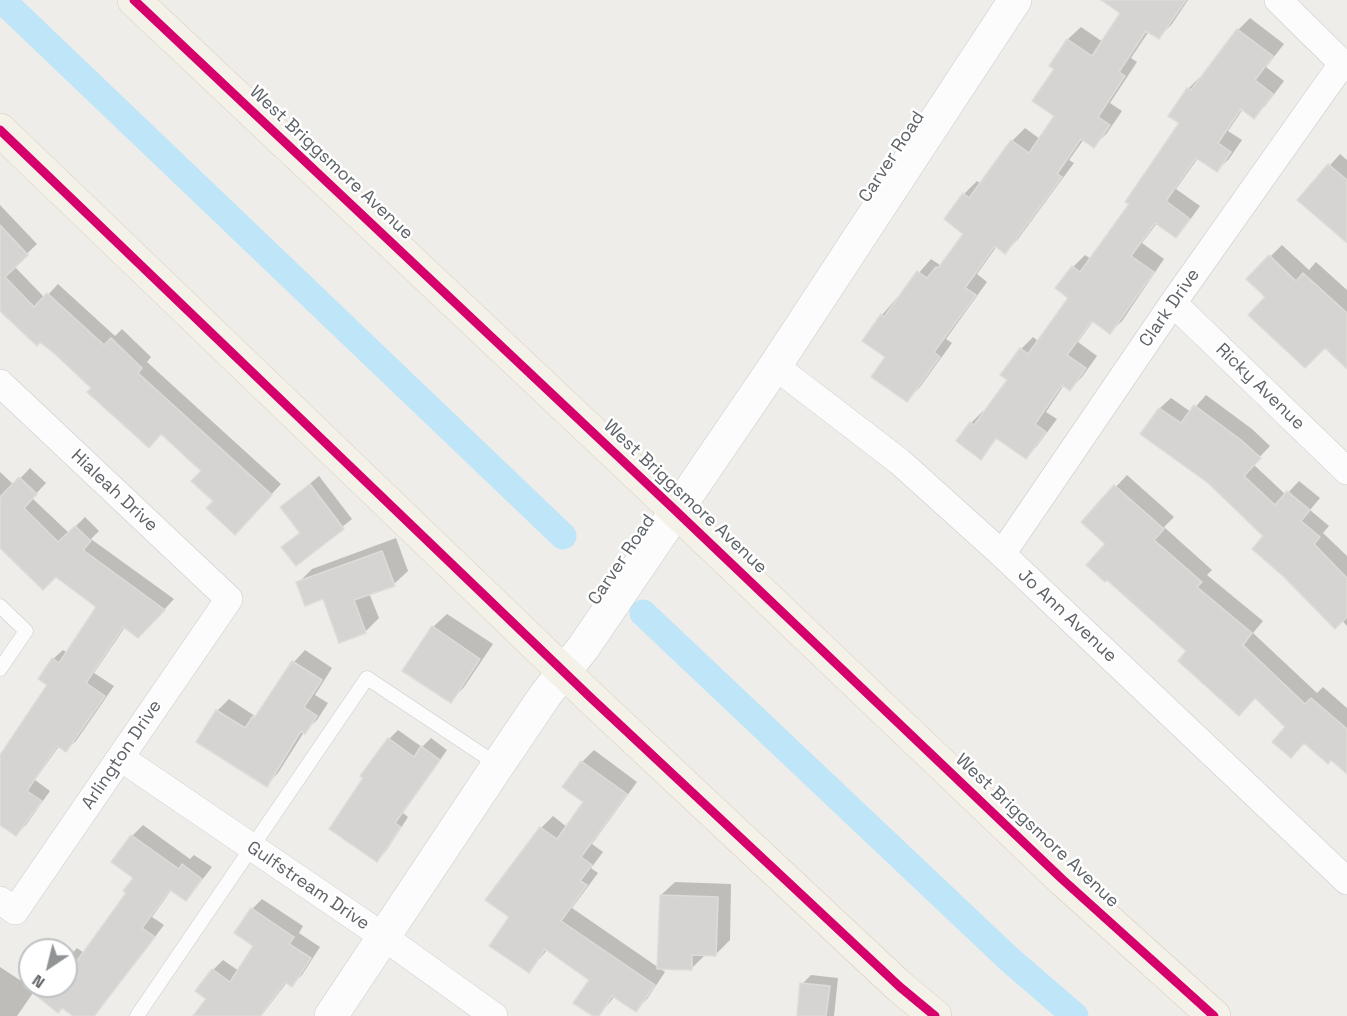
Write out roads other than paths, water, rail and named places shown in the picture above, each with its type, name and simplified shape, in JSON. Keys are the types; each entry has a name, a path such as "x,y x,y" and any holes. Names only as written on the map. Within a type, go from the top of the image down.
{"main road":[{"name":"West Briggsmore Avenue","path":"134,0 1062,879 1214,1016"},
{"path":"0,130 589,696 900,987 935,1016"}],"street":[{"name":"Carver Road","path":"331,1016 546,694 565,671 775,366 1015,0"},
{"path":"1278,0 1345,66"},
{"name":"Clark Drive","path":"1002,554 1173,303 1345,66"},
{"name":"Ricky Avenue","path":"1173,303 1347,471"},
{"name":"Jo Ann Avenue","path":"775,366 900,462 1002,554 1347,881"},
{"name":"Hialeah Drive","path":"0,383 229,599"},
{"name":"Arlington Drive","path":"8,905 121,758 229,599"},
{"name":"Gulfstream Drive","path":"121,758 384,937 494,1016"}],"lane":[{"path":"0,606 26,631 0,669"},
{"path":"137,1016 367,678 498,765"}],"waterway":[{"path":"2,0 563,536"},
{"path":"643,613 1009,959 1075,1016"}]}
